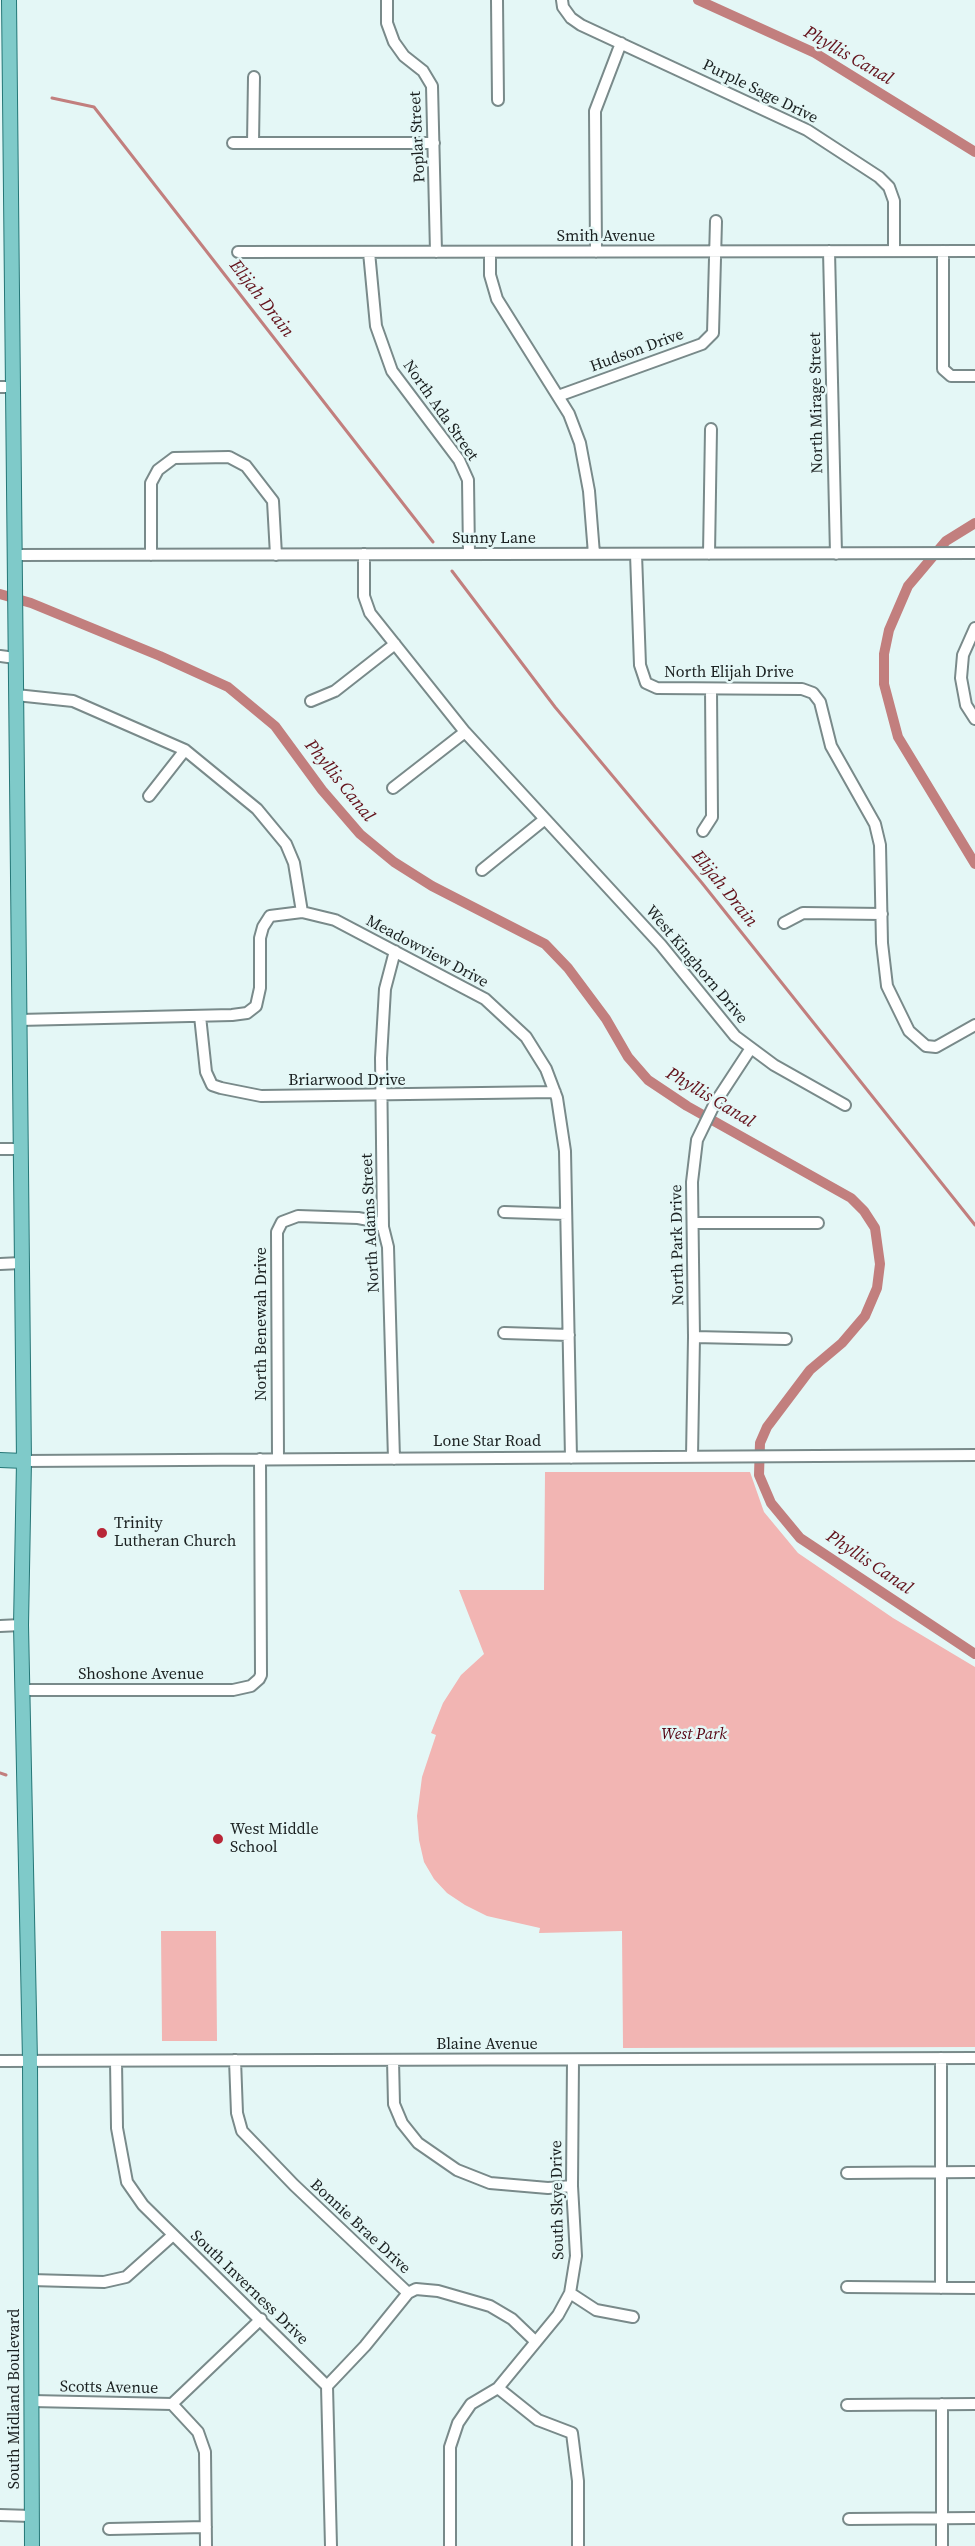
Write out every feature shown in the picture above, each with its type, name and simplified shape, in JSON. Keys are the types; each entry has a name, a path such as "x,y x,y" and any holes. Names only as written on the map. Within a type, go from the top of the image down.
{"main road":[{"name":"South Midland Boulevard","path":"6,3 6,387 15,597 24,1461 21,1625 30,2061 32,2546"},
{"name":"Lone Star Road","path":"0,1460 24,1461"}],"street":[{"name":"Poplar Street","path":"387,0 387,22 394,42 404,56 423,71 432,86 436,252"},
{"path":"498,0 498,100"},
{"name":"Purple Sage Drive","path":"562,0 563,7 571,18 807,130 879,177 889,187 894,201 894,250"},
{"path":"596,252 594,111 621,43"},
{"path":"253,143 254,77"},
{"path":"233,143 434,143"},
{"name":"Hudson Drive","path":"558,396 702,344 713,333 716,221"},
{"name":"North Mirage Street","path":"829,251 836,554"},
{"path":"943,251 943,369 951,376 975,376"},
{"name":"Smith Avenue","path":"237,252 975,251"},
{"name":"North Ada Street","path":"369,252 376,326 392,371 459,460 468,480 469,554"},
{"path":"490,252 490,274 497,299 569,414 579,443 589,491 594,554"},
{"path":"709,554 711,429"},
{"path":"150,555 151,483 158,470 174,458 229,457 246,466 273,501 276,514 276,555"},
{"name":"Sunny Lane","path":"14,555 975,553"},
{"name":"West Kinghorn Drive","path":"364,554 364,596 370,614 465,732 661,945 735,1036 774,1065 845,1105"},
{"name":"North Elijah Drive","path":"636,554 640,665 646,683 657,688 802,689 813,693 820,702 831,746 874,824 880,845 887,986 909,1030 926,1046 936,1047 975,1025"},
{"path":"975,628 963,655 961,678 966,705 975,719"},
{"path":"311,701 334,691 395,644"},
{"path":"0,656 15,658"},
{"path":"703,831 712,817 711,688"},
{"path":"16,695 73,701 185,750 256,809 286,844 294,863 302,912"},
{"path":"393,788 465,732"},
{"path":"149,796 185,750"},
{"path":"482,870 546,819"},
{"name":"Meadowview Drive","path":"200,1016 247,1013 256,1006 260,988 260,938 263,927 270,916 302,912 335,920 484,999 526,1037 546,1069 555,1092 565,1151 571,1458"},
{"path":"784,923 803,913 882,914"},
{"name":"North Adams Street","path":"394,1459 388,1247 383,1227 382,1096 385,989 395,951"},
{"path":"19,1020 200,1016"},
{"name":"Briarwood Drive","path":"200,1016 206,1072 212,1085 261,1096 555,1092"},
{"name":"North Park Drive","path":"692,1457 694,1337 692,1182 697,1140 712,1107 752,1048"},
{"path":"0,1149 20,1149"},
{"path":"504,1212 566,1214"},
{"name":"North Benewah Drive","path":"278,1459 277,1232 282,1222 298,1216 358,1218 374,1221 383,1227"},
{"path":"693,1223 819,1223"},
{"path":"0,1264 21,1263"},
{"path":"504,1333 569,1335"},
{"path":"694,1337 786,1339"},
{"name":"Lone Star Road","path":"24,1461 975,1455"},
{"name":"Shoshone Avenue","path":"24,1690 233,1690 251,1686 257,1681 261,1675 260,1459"},
{"path":"0,1626 21,1625"},
{"path":"941,2058 941,2288"},
{"name":"Blaine Avenue","path":"0,2061 975,2058"},
{"name":"Bonnie Brae Drive","path":"235,2060 237,2113 242,2131 294,2185 408,2293 416,2289 438,2291 490,2306 512,2319 536,2342"},
{"path":"393,2060 393,2104 402,2123 418,2143 457,2170 490,2182 548,2188 572,2186"},
{"name":"South Skye Drive","path":"450,2546 450,2446 458,2423 471,2404 498,2388 558,2315 570,2293 576,2256 572,2186 573,2060"},
{"name":"South Inverness Drive","path":"116,2061 117,2128 127,2182 143,2205 327,2386"},
{"path":"847,2173 975,2172"},
{"path":"31,2280 104,2282 126,2277 173,2235"},
{"path":"847,2288 975,2288"},
{"path":"331,2546 327,2386 365,2346 408,2293"},
{"path":"570,2293 596,2310 633,2317"},
{"name":"Scotts Avenue","path":"32,2401 172,2404 261,2319"},
{"path":"498,2388 538,2420 572,2433 578,2481 578,2546"},
{"path":"172,2404 198,2432 206,2452 206,2546"},
{"path":"942,2404 942,2546"},
{"path":"847,2405 975,2404"},
{"path":"0,2515 31,2516"},
{"path":"849,2519 975,2518"},
{"path":"109,2529 206,2527"}],"green space":[{"name":"West Park","path":"545,1472 750,1472 764,1512 798,1553 893,1618 975,1667 975,2047 623,2048 622,1931 539,1933 540,1928 487,1916 465,1905 447,1893 434,1879 424,1862 417,1816 422,1777 436,1735 431,1733 443,1703 461,1675 484,1654 459,1590 544,1590"},
{"path":"161,1931 216,1931 217,2041 162,2041"}],"waterway":[{"name":"Phyllis Canal","path":"698,0 815,53 975,152"},
{"name":"Elijah Drain","path":"52,98 94,107 433,542"},
{"name":"Phyllis Canal","path":"975,523 946,541 908,586 889,630 884,654 884,684 898,737 975,864"},
{"name":"Elijah Drain","path":"452,571 555,707 702,883 975,1225"},
{"name":"Phyllis Canal","path":"0,594 31,603 160,656 228,687 275,726 322,790 360,834 394,862 432,886 545,944 568,968 606,1019 628,1057 648,1080 687,1106 851,1198 864,1211 875,1228 880,1264 877,1288 865,1316 842,1343 810,1370 767,1427 760,1443 759,1475 771,1503 800,1538 975,1654"},
{"path":"0,1773 6,1775"}],"place":[{"name":"Trinity Lutheran Church","path":"102,1533"},
{"name":"West Middle School","path":"218,1839"}]}
